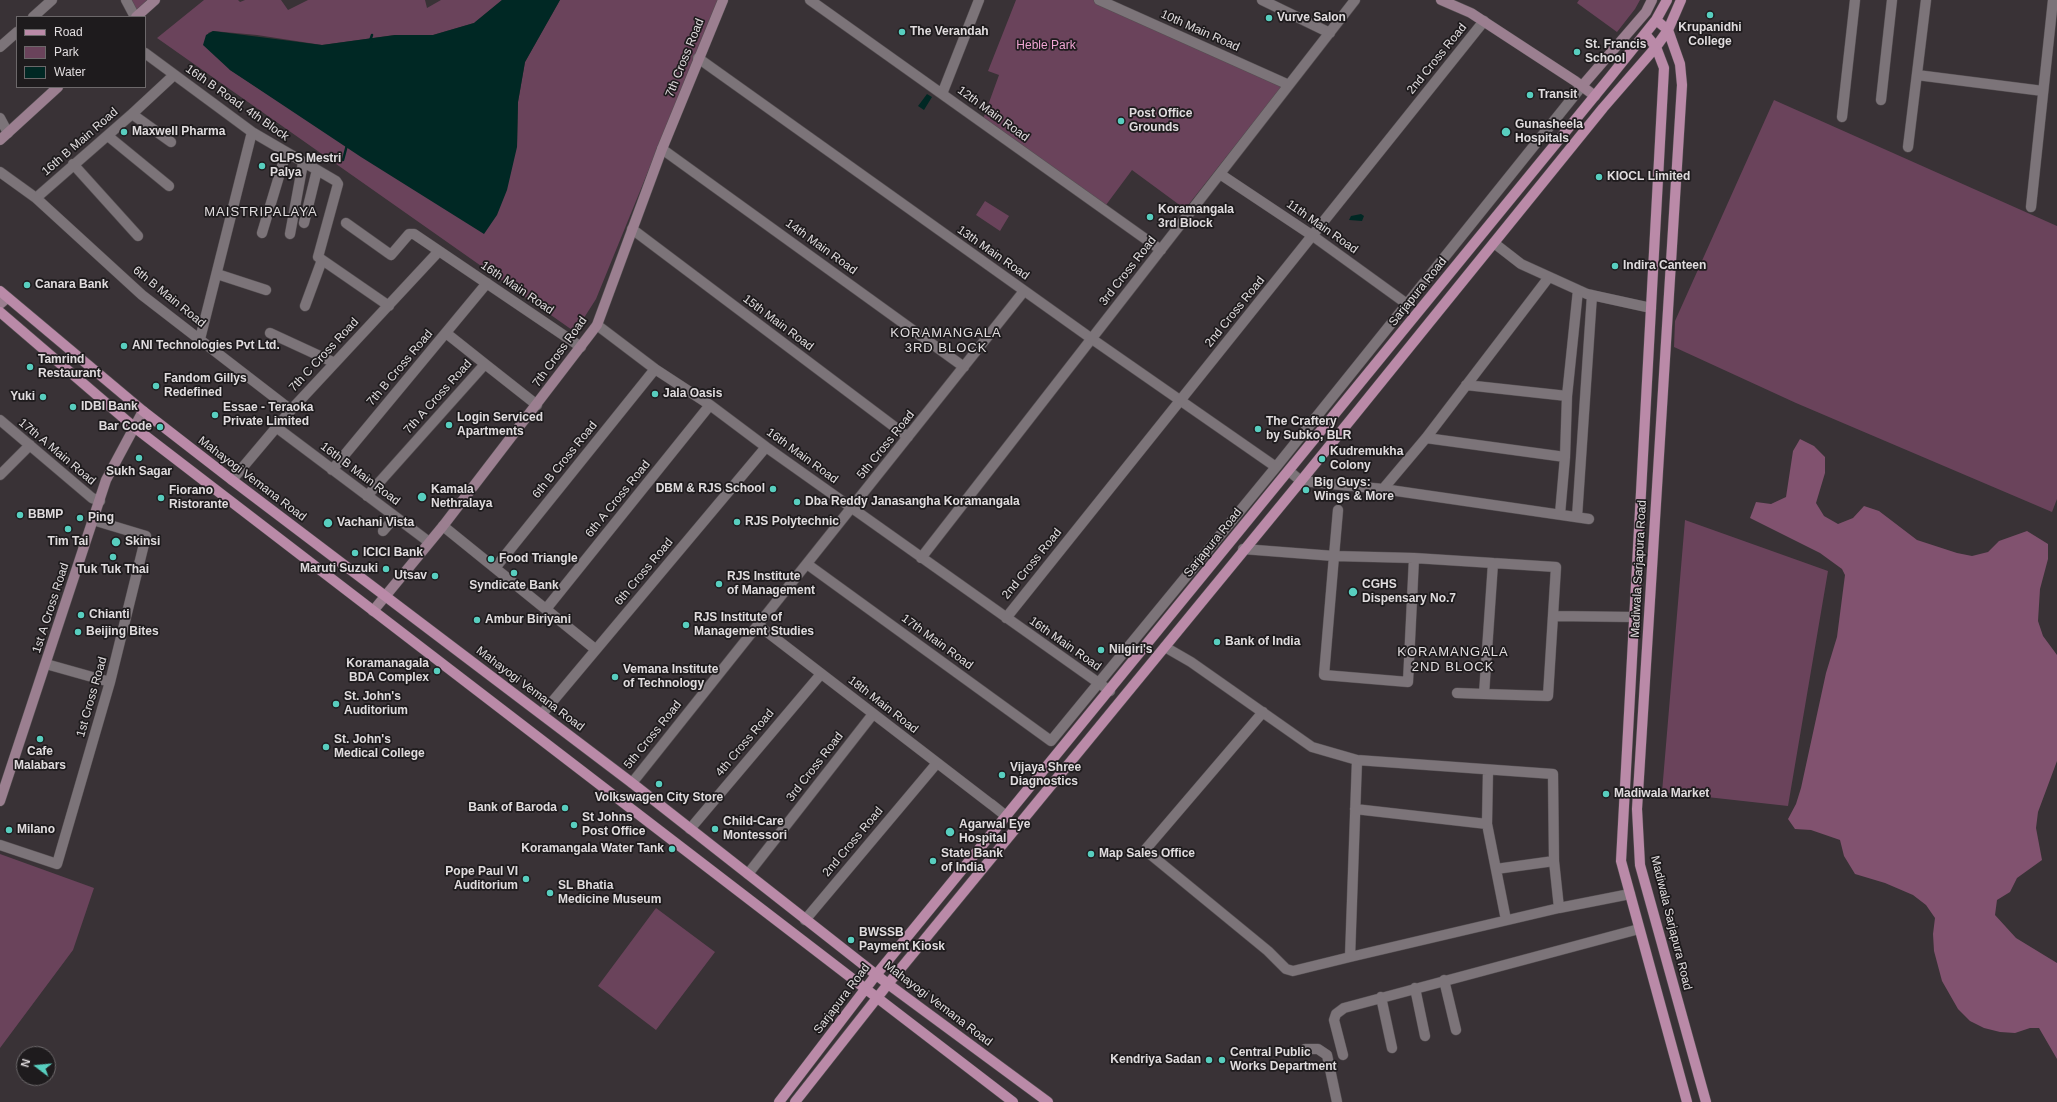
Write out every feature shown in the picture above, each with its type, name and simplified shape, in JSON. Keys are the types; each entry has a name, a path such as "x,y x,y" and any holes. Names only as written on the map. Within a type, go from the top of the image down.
{"main road":[{"name":"Sarjapura Road","path":"779,1102 876,975 1289,472 1645,34 1656,20 1667,0"},
{"path":"795,1102 888,984 1165,647 1243,549 1301,481 1603,108 1656,47 1668,30 1681,0"},
{"path":"1656,20 1668,30"},
{"name":"Madiwala Sarjapura Road","path":"1668,30 1680,64 1682,85 1637,809 1640,865 1706,1102"},
{"name":"Madiwala Sarjapura Road","path":"1645,34 1656,47 1664,68 1621,861 1687,1102"},
{"path":"1470,249 1482,259"},
{"name":"Mahayogi Vemana Road","path":"2,298 232,480 632,783 876,975 1048,1102"},
{"path":"0,312 134,427 1012,1102"},
{"path":"1630,708 1644,707"}],"street":[{"path":"34,16 52,0"},
{"path":"126,0 135,16"},
{"path":"137,16 155,0"},
{"name":"7th Cross Road","path":"373,611 443,526 598,325 662,148 723,0"},
{"name":"12th Main Road","path":"810,0 1161,250"},
{"path":"942,94 979,0"},
{"name":"10th Main Road","path":"1099,0 1289,85"},
{"path":"1262,0 1330,33"},
{"name":"3rd Cross Road","path":"921,558 1356,0"},
{"path":"1441,0 1471,13 1484,21 1595,96"},
{"name":"Sarjapura Road","path":"1051,741 1097,683 1276,467 1582,86 1646,12 1652,0"},
{"path":"1842,116 1855,0"},
{"path":"1881,100 1892,0"},
{"path":"1908,147 1926,0"},
{"path":"2031,208 2054,4"},
{"name":"2nd Cross Road","path":"1006,618 1484,21"},
{"path":"0,47 16,33"},
{"name":"16th B Road, 4th Block","path":"146,54 252,132 338,183 318,257 322,260"},
{"name":"13th Main Road","path":"698,58 1024,291 1276,467"},
{"name":"16th B Main Road","path":"36,198 73,164 108,136 174,75"},
{"path":"1917,75 2043,91"},
{"path":"0,118 4,136 57,88"},
{"path":"132,114 171,142"},
{"path":"200,339 252,132"},
{"path":"108,136 169,186"},
{"name":"14th Main Road","path":"662,148 964,367"},
{"path":"262,233 286,153"},
{"path":"290,234 302,162"},
{"path":"73,164 138,236"},
{"path":"304,224 317,170"},
{"path":"0,172 36,198"},
{"name":"11th Main Road","path":"1220,174 1313,236 1407,304"},
{"name":"6th B Main Road","path":"36,198 142,295 290,410"},
{"name":"16th Main Road","path":"346,223 391,255 411,233 581,347"},
{"name":"15th Main Road","path":"632,229 908,437"},
{"path":"1494,243 1521,264 1578,290 1592,295 1651,308"},
{"name":"7th C Cross Road","path":"232,480 290,410 439,251"},
{"path":"305,306 322,260 389,306"},
{"path":"217,274 266,290"},
{"path":"1383,489 1426,438 1549,277"},
{"name":"7th B Cross Road","path":"332,470 487,283"},
{"path":"1560,514 1565,457 1567,396 1578,290"},
{"name":"5th Cross Road","path":"632,783 1024,291"},
{"path":"1577,517 1592,295"},
{"name":"16th Main Road","path":"598,325 655,369 710,405 921,558 1110,691"},
{"path":"446,333 485,364"},
{"path":"270,334 335,363"},
{"name":"7th A Cross Road","path":"367,496 485,364 537,406"},
{"name":"6th B Cross Road","path":"495,568 655,369"},
{"path":"1466,385 1567,396"},
{"name":"6th A Cross Road","path":"546,609 710,405"},
{"path":"134,427 143,411"},
{"name":"17th A Main Road","path":"0,420 92,498 100,501"},
{"name":"1st A Cross Road","path":"0,801 106,480 134,427"},
{"name":"16th B Main Road","path":"276,427 429,542"},
{"path":"1426,438 1565,457"},
{"path":"0,475 30,445"},
{"name":"6th Cross Road","path":"542,714 766,447"},
{"path":"1289,472 1301,481 1383,489 1589,519"},
{"path":"1338,510 1324,675 1408,682 1414,558"},
{"path":"383,531 395,517"},
{"name":"1st Cross Road","path":"0,845 57,864 110,682 146,536 93,520"},
{"path":"443,526 595,649"},
{"path":"1243,549 1334,556 1414,558 1556,567 1548,696 1457,693"},
{"path":"1484,694 1493,563"},
{"name":"17th Main Road","path":"807,564 1051,741"},
{"path":"1553,616 1634,617"},
{"name":"18th Main Road","path":"758,625 1006,816"},
{"path":"1165,647 1192,662 1312,747 1356,760 1552,774 1554,861 1559,908"},
{"path":"46,664 110,682"},
{"name":"4th Cross Road","path":"690,829 821,674"},
{"path":"1263,712 1144,850 1268,951 1286,969 1293,970 1559,908 1630,894"},
{"name":"3rd Cross Road","path":"748,874 873,714"},
{"path":"1350,957 1356,760"},
{"name":"2nd Cross Road","path":"805,920 937,763"},
{"path":"1488,770 1487,824 1506,920"},
{"path":"1355,810 1487,824"},
{"path":"1496,869 1554,861"},
{"path":"1343,1055 1334,1020 1338,1010 1353,1004 1640,929"},
{"path":"1444,980 1456,1030"},
{"path":"1415,988 1425,1036"},
{"path":"1381,997 1392,1048"},
{"path":"1306,1049 1318,1049 1327,1055 1337,1102"}],"green space":[{"path":"131,0 147,0 136,11"},
{"path":"204,0 238,0 240,2 245,0 281,0 288,10 308,0 425,0 427,8 441,0 502,0 474,23 433,35 395,35 322,45 257,35 213,31 208,33 230,70 289,108 517,147 518,102 525,62 560,0 718,0 596,299 575,332 157,38"},
{"name":"Heble Park","path":"1016,0 1095,0 1283,85 1185,209 1132,170 1106,205 983,119 999,75 988,71"},
{"path":"1579,0 1640,0 1617,32 1577,3"},
{"path":"1774,100 2057,226 2057,499 2052,512 1796,403 1674,347 1675,321"},
{"path":"985,201 1009,216 1000,231 976,215"},
{"path":"1685,520 1828,571 1788,806 1662,792"},
{"path":"0,854 94,888 73,950 0,1048"},
{"path":"656,908 715,952 656,1030 598,986"}],"shaded area":[{"path":"1800,439 1814,446 1825,457 1825,473 1816,503 1824,516 1838,524 1853,518 1864,506 1879,511 1917,540 1957,553 1972,556 1988,552 1999,541 2027,531 2048,544 2048,559 2040,589 2038,621 2043,636 2057,655 2057,761 2038,812 2036,828 2042,860 2017,878 2010,892 1997,900 1995,915 2016,938 2057,963 2057,1059 2039,1028 2030,1028 2015,1033 2000,1032 1984,1028 1970,1021 1958,1009 1942,981 1934,951 1933,934 1935,918 1926,905 1913,895 1885,883 1855,874 1844,856 1840,840 1811,830 1795,829 1788,819 1796,804 1801,788 1826,673 1837,637 1845,575 1842,569 1820,553 1750,518 1756,502 1771,504 1786,497 1793,451"}],"water":[{"path":"502,0 560,0 525,62 518,102 517,147 507,190 497,215 484,234 361,157 230,70 203,45 206,35 213,31 322,45 395,35 433,35 474,23"},
{"path":"927,94 932,97 924,110 918,106"},
{"path":"1361,214 1364,216 1362,221 1349,220 1351,216"}],"waterway":[{"path":"370,41 372,35"},
{"path":"343,160 347,145"}],"place":[{"name":"Krupanidhi College","path":"1710,15"},
{"name":"Vurve Salon","path":"1269,18"},
{"name":"The Verandah","path":"902,32"},
{"name":"St. Francis School","path":"1577,52"},
{"name":"Transit","path":"1530,95"},
{"name":"Post Office Grounds","path":"1121,121"},
{"name":"Maxwell Pharma","path":"124,132"},
{"name":"Gunasheela Hospitals","path":"1506,132"},
{"name":"GLPS Mestri Palya","path":"262,166"},
{"name":"KIOCL Limited","path":"1599,177"},
{"name":"Koramangala 3rd Block","path":"1150,217"},
{"name":"Indira Canteen","path":"1615,266"},
{"name":"Canara Bank","path":"27,285"},
{"name":"ANI Technologies Pvt Ltd.","path":"124,346"},
{"name":"Tamrind Restaurant","path":"30,367"},
{"name":"Fandom Gillys Redefined","path":"156,386"},
{"name":"Jala Oasis","path":"655,394"},
{"name":"Yuki","path":"43,397"},
{"name":"IDBI Bank","path":"73,407"},
{"name":"Essae - Teraoka Private Limited","path":"215,415"},
{"name":"Login Serviced Apartments","path":"449,425"},
{"name":"Bar Code","path":"160,427"},
{"name":"The Craftery by Subko, BLR","path":"1258,429"},
{"name":"Sukh Sagar","path":"139,458"},
{"name":"Kudremukha Colony","path":"1322,459"},
{"name":"DBM & RJS School","path":"773,489"},
{"name":"Big Guys: Wings & More","path":"1306,490"},
{"name":"Kamala Nethralaya","path":"422,497"},
{"name":"Fiorano Ristorante","path":"161,498"},
{"name":"Dba Reddy Janasangha Koramangala","path":"797,502"},
{"name":"BBMP","path":"20,515"},
{"name":"Ping","path":"80,518"},
{"name":"RJS Polytechnic","path":"737,522"},
{"name":"Vachani Vista","path":"328,523"},
{"name":"Tim Tai","path":"68,529"},
{"name":"Skinsi","path":"116,542"},
{"name":"ICICI Bank","path":"355,553"},
{"name":"Tuk Tuk Thai","path":"113,557"},
{"name":"Food Triangle","path":"491,559"},
{"name":"Maruti Suzuki","path":"386,569"},
{"name":"Syndicate Bank","path":"514,573"},
{"name":"Utsav","path":"435,576"},
{"name":"RJS Institute of Management","path":"719,584"},
{"name":"CGHS Dispensary No.7","path":"1353,592"},
{"name":"Chianti","path":"81,615"},
{"name":"Ambur Biriyani","path":"477,620"},
{"name":"RJS Institute of Management Studies","path":"686,625"},
{"name":"Beijing Bites","path":"78,632"},
{"name":"Bank of India","path":"1217,642"},
{"name":"Nilgiri's","path":"1101,650"},
{"name":"Koramanagala BDA Complex","path":"437,671"},
{"name":"Vemana Institute of Technology","path":"615,677"},
{"name":"St. John's Auditorium","path":"336,704"},
{"name":"Cafe Malabars","path":"40,739"},
{"name":"St. John's Medical College","path":"326,747"},
{"name":"Vijaya Shree Diagnostics","path":"1002,775"},
{"name":"Volkswagen City Store","path":"659,784"},
{"name":"Madiwala Market","path":"1606,794"},
{"name":"Bank of Baroda","path":"565,808"},
{"name":"St Johns Post Office","path":"574,825"},
{"name":"Child-Care Montessori","path":"715,829"},
{"name":"Milano","path":"9,830"},
{"name":"Agarwal Eye Hospital","path":"950,832"},
{"name":"Koramangala Water Tank","path":"672,849"},
{"name":"Map Sales Office","path":"1091,854"},
{"name":"State Bank of India","path":"933,861"},
{"name":"Pope Paul VI Auditorium","path":"526,879"},
{"name":"SL Bhatia Medicine Museum","path":"550,893"},
{"name":"BWSSB Payment Kiosk","path":"851,940"},
{"name":"Kendriya Sadan","path":"1209,1060"},
{"name":"Central Public Works Department","path":"1222,1060"}],"district":[{"name":"MAISTRIPALAYA","path":"261,212"},
{"name":"KORAMANGALA 3RD BLOCK","path":"946,340"},
{"name":"KORAMANGALA 2ND BLOCK","path":"1453,660"}]}
